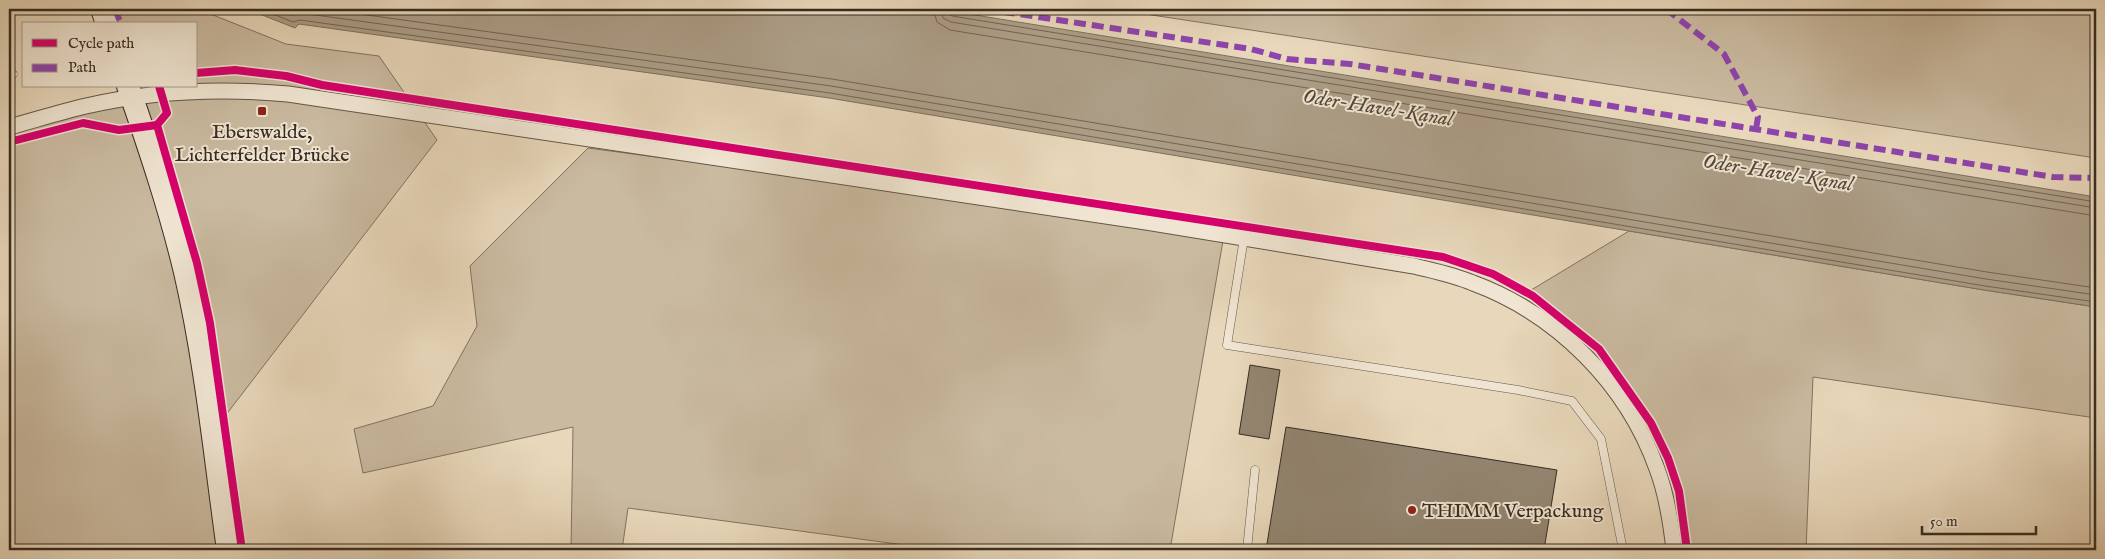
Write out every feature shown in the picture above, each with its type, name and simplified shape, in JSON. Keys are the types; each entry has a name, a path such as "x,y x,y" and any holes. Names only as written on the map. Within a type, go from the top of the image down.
{"main road":[{"path":"102,9 105,22"},
{"path":"130,93 165,201 188,289 201,357 228,550"}],"street":[{"path":"9,127 130,93 214,90 288,94 1244,238 1414,266 1446,274 1496,292 1554,328 1592,362 1630,412 1647,443 1664,490 1674,550"}],"lane":[{"path":"1244,238 1228,345 1518,390 1572,401 1601,439 1623,550"},
{"path":"1247,550 1255,470"}],"shaded area":[{"path":"102,9 198,9 286,44 379,56 437,140 212,433 228,550 9,550 9,127 132,99 129,88 198,88 198,22 106,22"},
{"path":"1112,9 2096,9 2096,158"},
{"path":"588,148 1146,222 1224,235 1170,550 942,550 628,508 622,550 571,550 573,427 363,473 354,429 433,406 477,326 470,266"},
{"path":"1629,231 2096,307 2096,418 1813,377 1806,550 1674,550 1652,460 1611,385 1513,301"}],"water":[{"name":"Oder-Havel-Kanal","path":"247,9 938,9 2096,197 2096,307 829,98 299,24 295,28"}],"building":[{"path":"1250,365 1280,370 1269,439 1239,434"},
{"name":"THIMM Verpackung","path":"1286,427 1557,470 1544,550 1266,550"},
{"path":"1901,545 1933,550 1901,550"}],"marked path":[{"path":"115,9 120,22"},
{"path":"985,9 1251,49 1287,59 1350,64 2053,177 2096,178"},
{"path":"1666,9 1724,54 1758,117 1756,129"}],"cycle path":[{"path":"198,73 235,70 286,76 322,85 1443,257 1493,274 1533,296 1599,349 1651,423 1668,458 1679,491 1687,550"},
{"path":"160,88 167,113 157,125 197,263 210,323 242,550"},
{"path":"9,142 83,123 119,130 157,125"}],"place":[{"name":"Eberswalde, Lichterfelder Brücke","path":"262,111"},
{"name":"THIMM Verpackung","path":"1412,510"}]}
